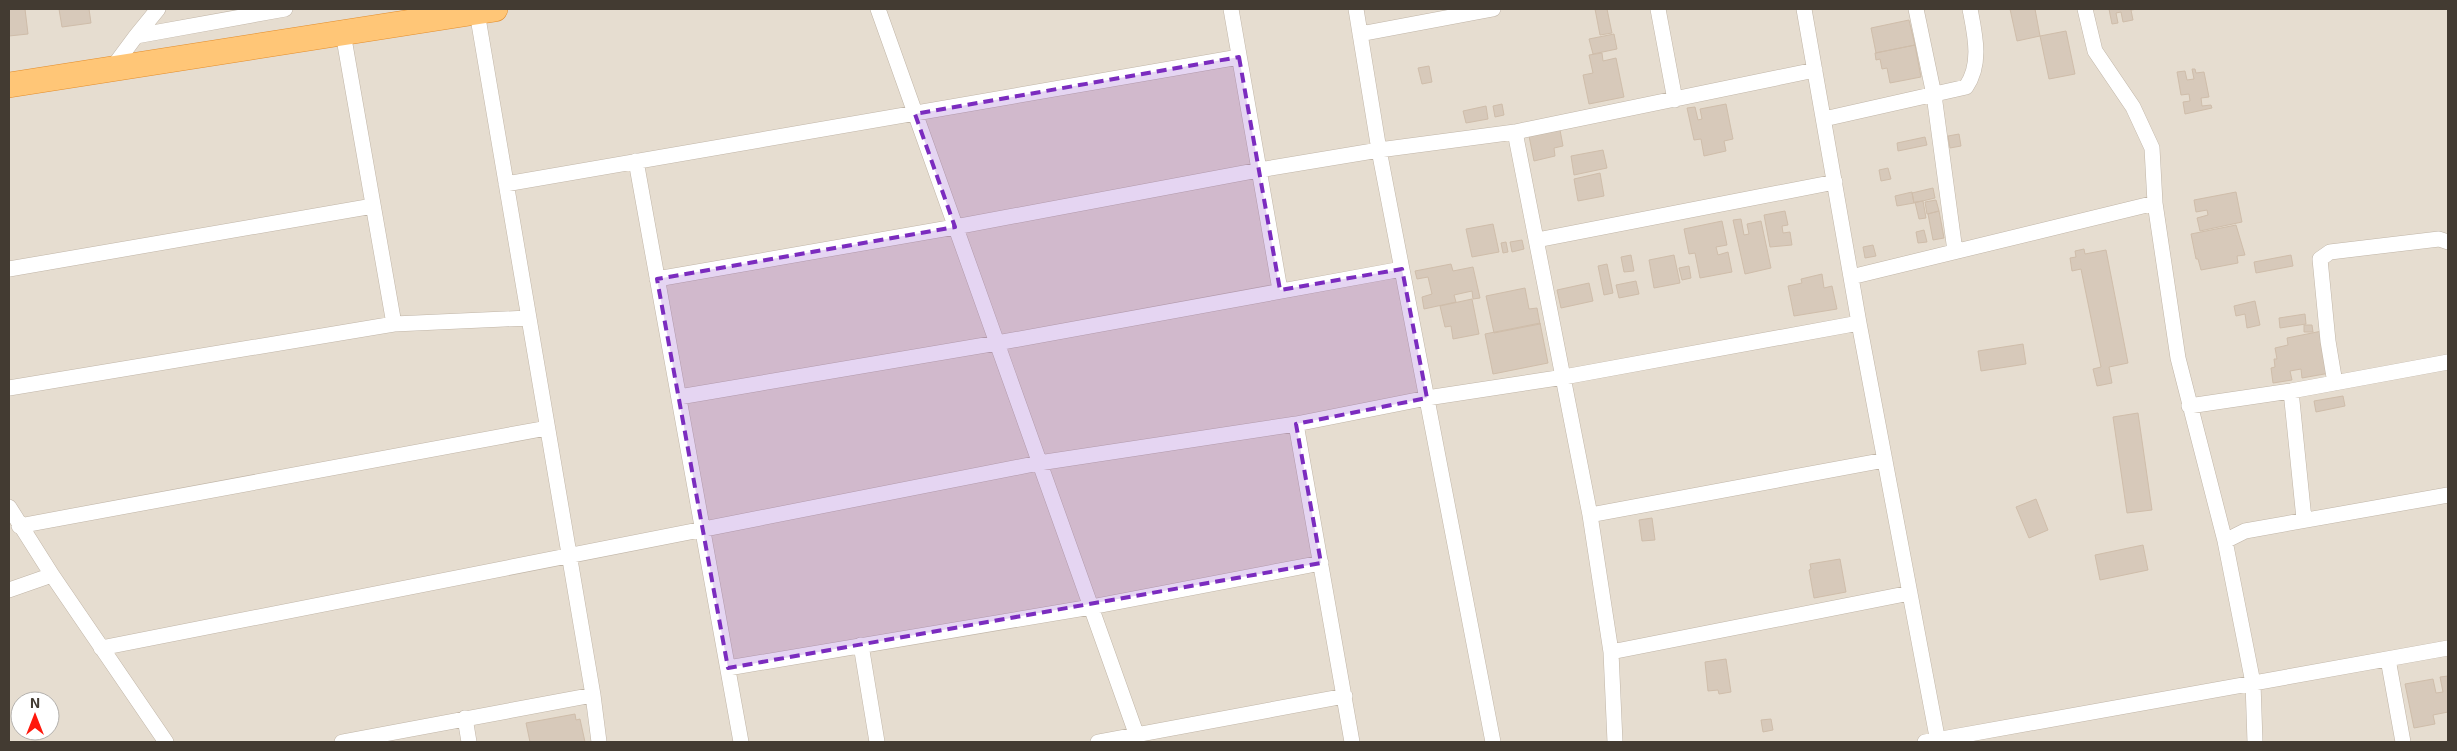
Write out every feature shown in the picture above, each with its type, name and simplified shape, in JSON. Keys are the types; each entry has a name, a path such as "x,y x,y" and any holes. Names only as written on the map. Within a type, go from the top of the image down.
{"highway":[{"path":"9,85 113,67 486,10"}],"street":[{"path":"113,67 158,9"},
{"path":"136,36 285,9"},
{"path":"878,9 1137,739"},
{"path":"1231,9 1280,290"},
{"path":"1356,9 1426,398 1493,742"},
{"path":"1360,34 1493,9"},
{"path":"1658,9 1675,100"},
{"path":"1804,9 1859,323 1910,593 1933,741 2448,648"},
{"path":"1916,9 1934,95 1955,251"},
{"path":"1824,119 1966,87 1974,75 1976,60 1970,9"},
{"path":"2085,9 2094,51 2133,107 2152,148 2155,203 2178,358 2225,541 2253,683 2255,742"},
{"path":"486,10 506,184 593,695 599,742"},
{"path":"343,33 394,324"},
{"path":"506,184 1239,57"},
{"path":"658,279 955,227 1259,170 1380,150 1515,132 1815,70"},
{"path":"1515,132 1590,515 1611,652 1615,742"},
{"path":"636,161 742,742"},
{"path":"1537,240 1835,182"},
{"path":"1851,277 2155,203"},
{"path":"9,269 373,206"},
{"path":"2335,383 2328,341 2320,259 2330,252 2439,239 2448,242"},
{"path":"679,397 997,343 1402,269"},
{"path":"9,388 394,324 528,318"},
{"path":"101,648 1039,463 1296,424 1426,398 1564,377 1859,323"},
{"path":"2190,406 2291,391 2448,362"},
{"path":"2291,391 2304,519"},
{"path":"1296,424 1352,742"},
{"path":"19,526 547,428"},
{"path":"1590,515 1885,460"},
{"path":"2225,541 2245,531 2304,519 2448,495"},
{"path":"9,507 19,526 52,576 166,742"},
{"path":"728,668 1091,607 1321,563"},
{"path":"9,590 52,576"},
{"path":"1611,652 1910,593"},
{"path":"861,645 877,742"},
{"path":"2388,659 2403,742"},
{"path":"342,742 593,695"},
{"path":"1098,742 1137,739 1345,696"},
{"path":"465,718 469,742"}],"highlighted area":[{"path":"1239,57 1280,290 1402,269 1427,398 1296,424 1321,563 728,668 657,279 955,227 915,114"}],"shaded area":[{"path":"9,9 2448,9 2448,742 9,742"}],"building":[{"path":"9,9 25,9 28,34 9,36"},
{"path":"59,9 89,9 91,23 62,27"},
{"path":"1595,9 1607,9 1612,33 1600,35"},
{"path":"2010,9 2035,9 2040,36 2017,41"},
{"path":"2109,9 2138,9 2131,10 2133,20 2123,22 2121,12 2116,13 2118,23 2112,24"},
{"path":"1909,20 1915,45 1876,53 1871,28"},
{"path":"2066,31 2075,74 2049,79 2040,36"},
{"path":"1614,34 1617,49 1593,54 1589,39"},
{"path":"1915,45 1921,77 1890,83 1887,68 1882,69 1880,59 1876,60 1875,53"},
{"path":"1602,53 1603,61 1616,58 1624,97 1589,104 1583,75 1593,73 1589,55"},
{"path":"1429,66 1432,82 1422,84 1418,68"},
{"path":"2192,69 2195,69 2196,73 2204,72 2209,97 2201,98 2202,106 2211,105 2212,108 2185,114 2183,102 2190,101 2189,94 2181,95 2177,72 2185,71 2187,80 2194,79"},
{"path":"1502,104 1504,115 1495,117 1493,106"},
{"path":"1726,104 1733,139 1724,141 1726,151 1704,156 1701,139 1694,140 1687,108 1695,107 1698,120 1702,119 1700,109"},
{"path":"1486,106 1488,119 1466,123 1463,111"},
{"path":"1560,130 1563,146 1554,148 1555,156 1534,161 1529,136"},
{"path":"1959,134 1961,146 1950,148 1948,136"},
{"path":"1925,137 1927,145 1898,151 1897,143"},
{"path":"1603,150 1607,168 1574,175 1571,156"},
{"path":"1888,168 1891,179 1881,181 1879,170"},
{"path":"1600,173 1604,196 1578,201 1574,179"},
{"path":"1933,188 1935,198 1914,203 1912,193"},
{"path":"1912,192 1914,203 1897,206 1895,196"},
{"path":"2236,192 2242,222 2200,231 2197,218 2208,215 2207,210 2196,212 2194,200"},
{"path":"1936,200 1939,211 1927,214 1925,202"},
{"path":"1923,201 1926,218 1919,219 1915,202"},
{"path":"1785,211 1788,225 1782,226 1783,233 1790,232 1792,245 1770,247 1764,215"},
{"path":"1939,211 1944,238 1933,240 1928,214"},
{"path":"1741,219 1744,235 1749,234 1747,224 1761,221 1771,268 1745,274 1733,220"},
{"path":"1722,221 1727,245 1716,247 1718,255 1728,252 1732,272 1700,278 1695,253 1689,254 1684,229"},
{"path":"1493,224 1499,252 1472,257 1466,229"},
{"path":"2236,225 2245,255 2237,256 2238,263 2201,270 2198,259 2196,259 2191,234"},
{"path":"1924,230 1927,242 1918,243 1916,232"},
{"path":"1522,240 1524,249 1512,252 1510,242"},
{"path":"1506,242 1508,252 1503,253 1501,243"},
{"path":"1873,245 1876,256 1865,258 1863,247"},
{"path":"2084,249 2085,254 2106,250 2128,363 2109,367 2112,383 2097,386 2093,369 2101,367 2081,269 2072,271 2070,258 2076,257 2075,251"},
{"path":"1631,255 1634,271 1624,272 1621,257"},
{"path":"1674,255 1680,283 1654,288 1649,260"},
{"path":"2291,255 2293,266 2256,273 2254,262"},
{"path":"1451,264 1453,271 1473,267 1480,298 1473,299 1472,291 1454,295 1456,302 1424,309 1422,297 1432,294 1428,277 1417,279 1415,271"},
{"path":"1607,264 1613,293 1604,295 1598,266"},
{"path":"1689,266 1691,278 1682,280 1679,268"},
{"path":"1822,274 1824,288 1832,286 1837,309 1794,316 1788,286 1802,283 1801,279"},
{"path":"1636,281 1639,294 1619,298 1616,285"},
{"path":"1589,283 1593,301 1561,308 1557,290"},
{"path":"1525,288 1529,309 1537,308 1540,324 1494,333 1486,296"},
{"path":"1472,299 1479,334 1453,339 1451,326 1445,327 1440,306"},
{"path":"2255,301 2260,325 2247,328 2245,314 2236,316 2234,306"},
{"path":"2305,314 2306,324 2280,328 2279,318"},
{"path":"1540,323 1548,363 1493,374 1485,334"},
{"path":"2304,325 2312,325 2313,332 2304,332"},
{"path":"2322,331 2330,373 2302,378 2301,369 2290,371 2292,380 2273,383 2271,368 2275,367 2274,359 2277,359 2275,348 2288,345 2287,338"},
{"path":"2023,344 2026,364 1981,371 1978,351"},
{"path":"2343,396 2345,406 2316,412 2314,401"},
{"path":"2138,413 2152,510 2127,513 2113,417"},
{"path":"2036,499 2048,530 2029,538 2016,507"},
{"path":"1652,518 1655,540 1642,541 1639,520"},
{"path":"2143,545 2148,570 2100,580 2095,555"},
{"path":"1840,559 1846,592 1814,598 1809,570 1811,569 1810,564"},
{"path":"1726,659 1731,692 1719,694 1718,690 1708,691 1705,662"},
{"path":"2448,676 2448,712 2433,715 2435,724 2414,728 2405,684 2433,679 2436,693 2443,692 2440,677"},
{"path":"575,714 576,720 580,719 585,742 530,742 526,723"},
{"path":"1771,719 1773,730 1763,732 1761,720"}]}
